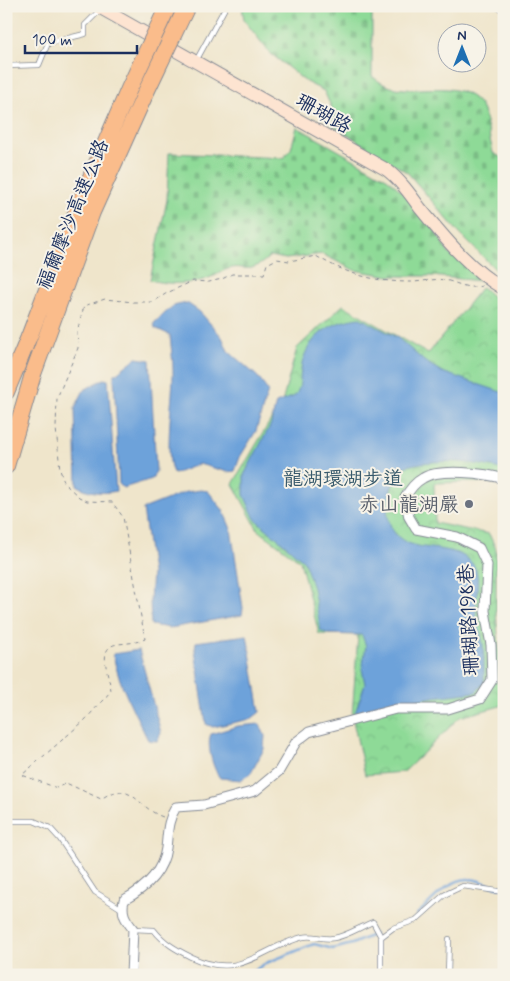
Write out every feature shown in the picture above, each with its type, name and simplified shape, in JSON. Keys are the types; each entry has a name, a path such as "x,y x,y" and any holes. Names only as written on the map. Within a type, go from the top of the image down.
{"highway":[{"name":"福爾摩沙高速公路","path":"6,392 82,198 129,89 168,6"},
{"name":"福爾摩沙高速公路","path":"6,441 33,374 92,212 187,6"},
{"path":"6,366 29,337"},
{"path":"6,466 33,374"}],"street":[{"name":"珊瑚路","path":"99,8 386,170 401,182 452,245 499,286"},
{"name":"珊瑚路198巷","path":"168,819 176,807 204,805 255,791 280,771 296,742 309,732 396,709 448,709 480,699 492,680 491,645 485,612 487,565 479,548 457,536 416,529 409,517 405,498 412,486 424,477 468,472 504,479"},
{"path":"131,975 133,929 125,919 122,909 124,900 139,892 162,864 168,819"}],"lane":[{"path":"195,62 226,6"},
{"path":"495,6 504,11"},
{"path":"6,66 39,66 48,43 85,34 86,25 99,8"},
{"path":"6,822 34,821 50,828 60,839 95,892 122,909"},
{"path":"380,937 392,928 416,920 444,895 463,886 504,892"},
{"path":"133,929 154,930 162,941 185,954 203,963 224,968 249,961 302,938 316,936 332,939 373,922 380,937 381,975"},
{"path":"448,940 448,975"}],"path":[{"path":"168,819 150,810 135,797 119,790 111,792 101,799 66,783 57,788 22,775 85,720 111,691 104,656 106,649 111,645 145,640 122,517 112,502 87,501 70,490 64,484 60,470 56,428 57,398 78,348 77,332 84,306 104,300 153,302 166,293 193,281 208,282 222,279 232,274 264,274 267,264 277,259 289,261 316,256 341,271 364,278 397,282 445,280 473,289 499,286"}],"green space":[{"path":"242,6 372,6 372,76 383,84 393,87 463,92 480,105 486,121 493,153 504,159 504,271 498,272 460,234 408,173 331,124 334,113 324,91 306,82 269,52 244,20"},
{"path":"297,127 388,179 408,197 435,231 449,254 466,265 480,281 432,276 389,276 354,270 322,254 286,259 270,256 262,263 251,268 232,268 197,282 165,283 150,280 167,200 169,153 283,158 291,149"},
{"name":"龍湖環湖步道","path":"482,287 504,307 504,485 483,482 434,483 435,523 489,534 496,549 496,613 504,705 460,717 404,772 365,775 352,716 358,635 319,634 300,561 258,530 233,484 283,399 297,348 343,305 428,354"}],"water":[{"path":"187,303 200,312 222,337 228,351 257,376 268,391 256,431 240,457 235,471 228,472 199,464 174,474 171,467 169,441 173,370 170,335 155,328 154,323 173,306"},
{"name":"龍湖環湖步道","path":"360,318 398,338 424,361 442,372 504,393 504,470 479,464 454,462 428,462 403,467 393,484 387,510 393,531 402,540 414,545 453,552 465,557 474,566 478,584 476,615 483,645 484,683 476,692 433,697 355,713 365,684 362,669 366,646 362,635 329,634 321,631 313,588 304,561 255,519 244,495 244,475 271,424 276,403 295,396 299,386 303,359 314,340 329,327"},
{"path":"136,358 150,360 156,471 152,479 123,488 119,484 114,375"},
{"path":"104,379 108,380 116,491 101,493 86,490 77,485 75,408 84,390"},
{"path":"208,491 223,510 231,529 243,608 242,615 170,628 151,625 152,573 143,509 186,492"},
{"path":"247,635 260,712 251,719 213,727 206,724 195,650 196,642"},
{"path":"139,650 161,733 157,741 148,740 123,687 115,665 113,654"},
{"path":"260,724 265,736 264,749 251,773 241,780 220,778 211,757 209,744 211,734 238,726"}],"waterway":[{"path":"417,914 454,882 474,879 494,886 504,887"},
{"path":"247,975 266,963 314,944 333,949 352,944 375,934"}],"place":[{"name":"赤山龍湖嚴","path":"469,504"}]}
